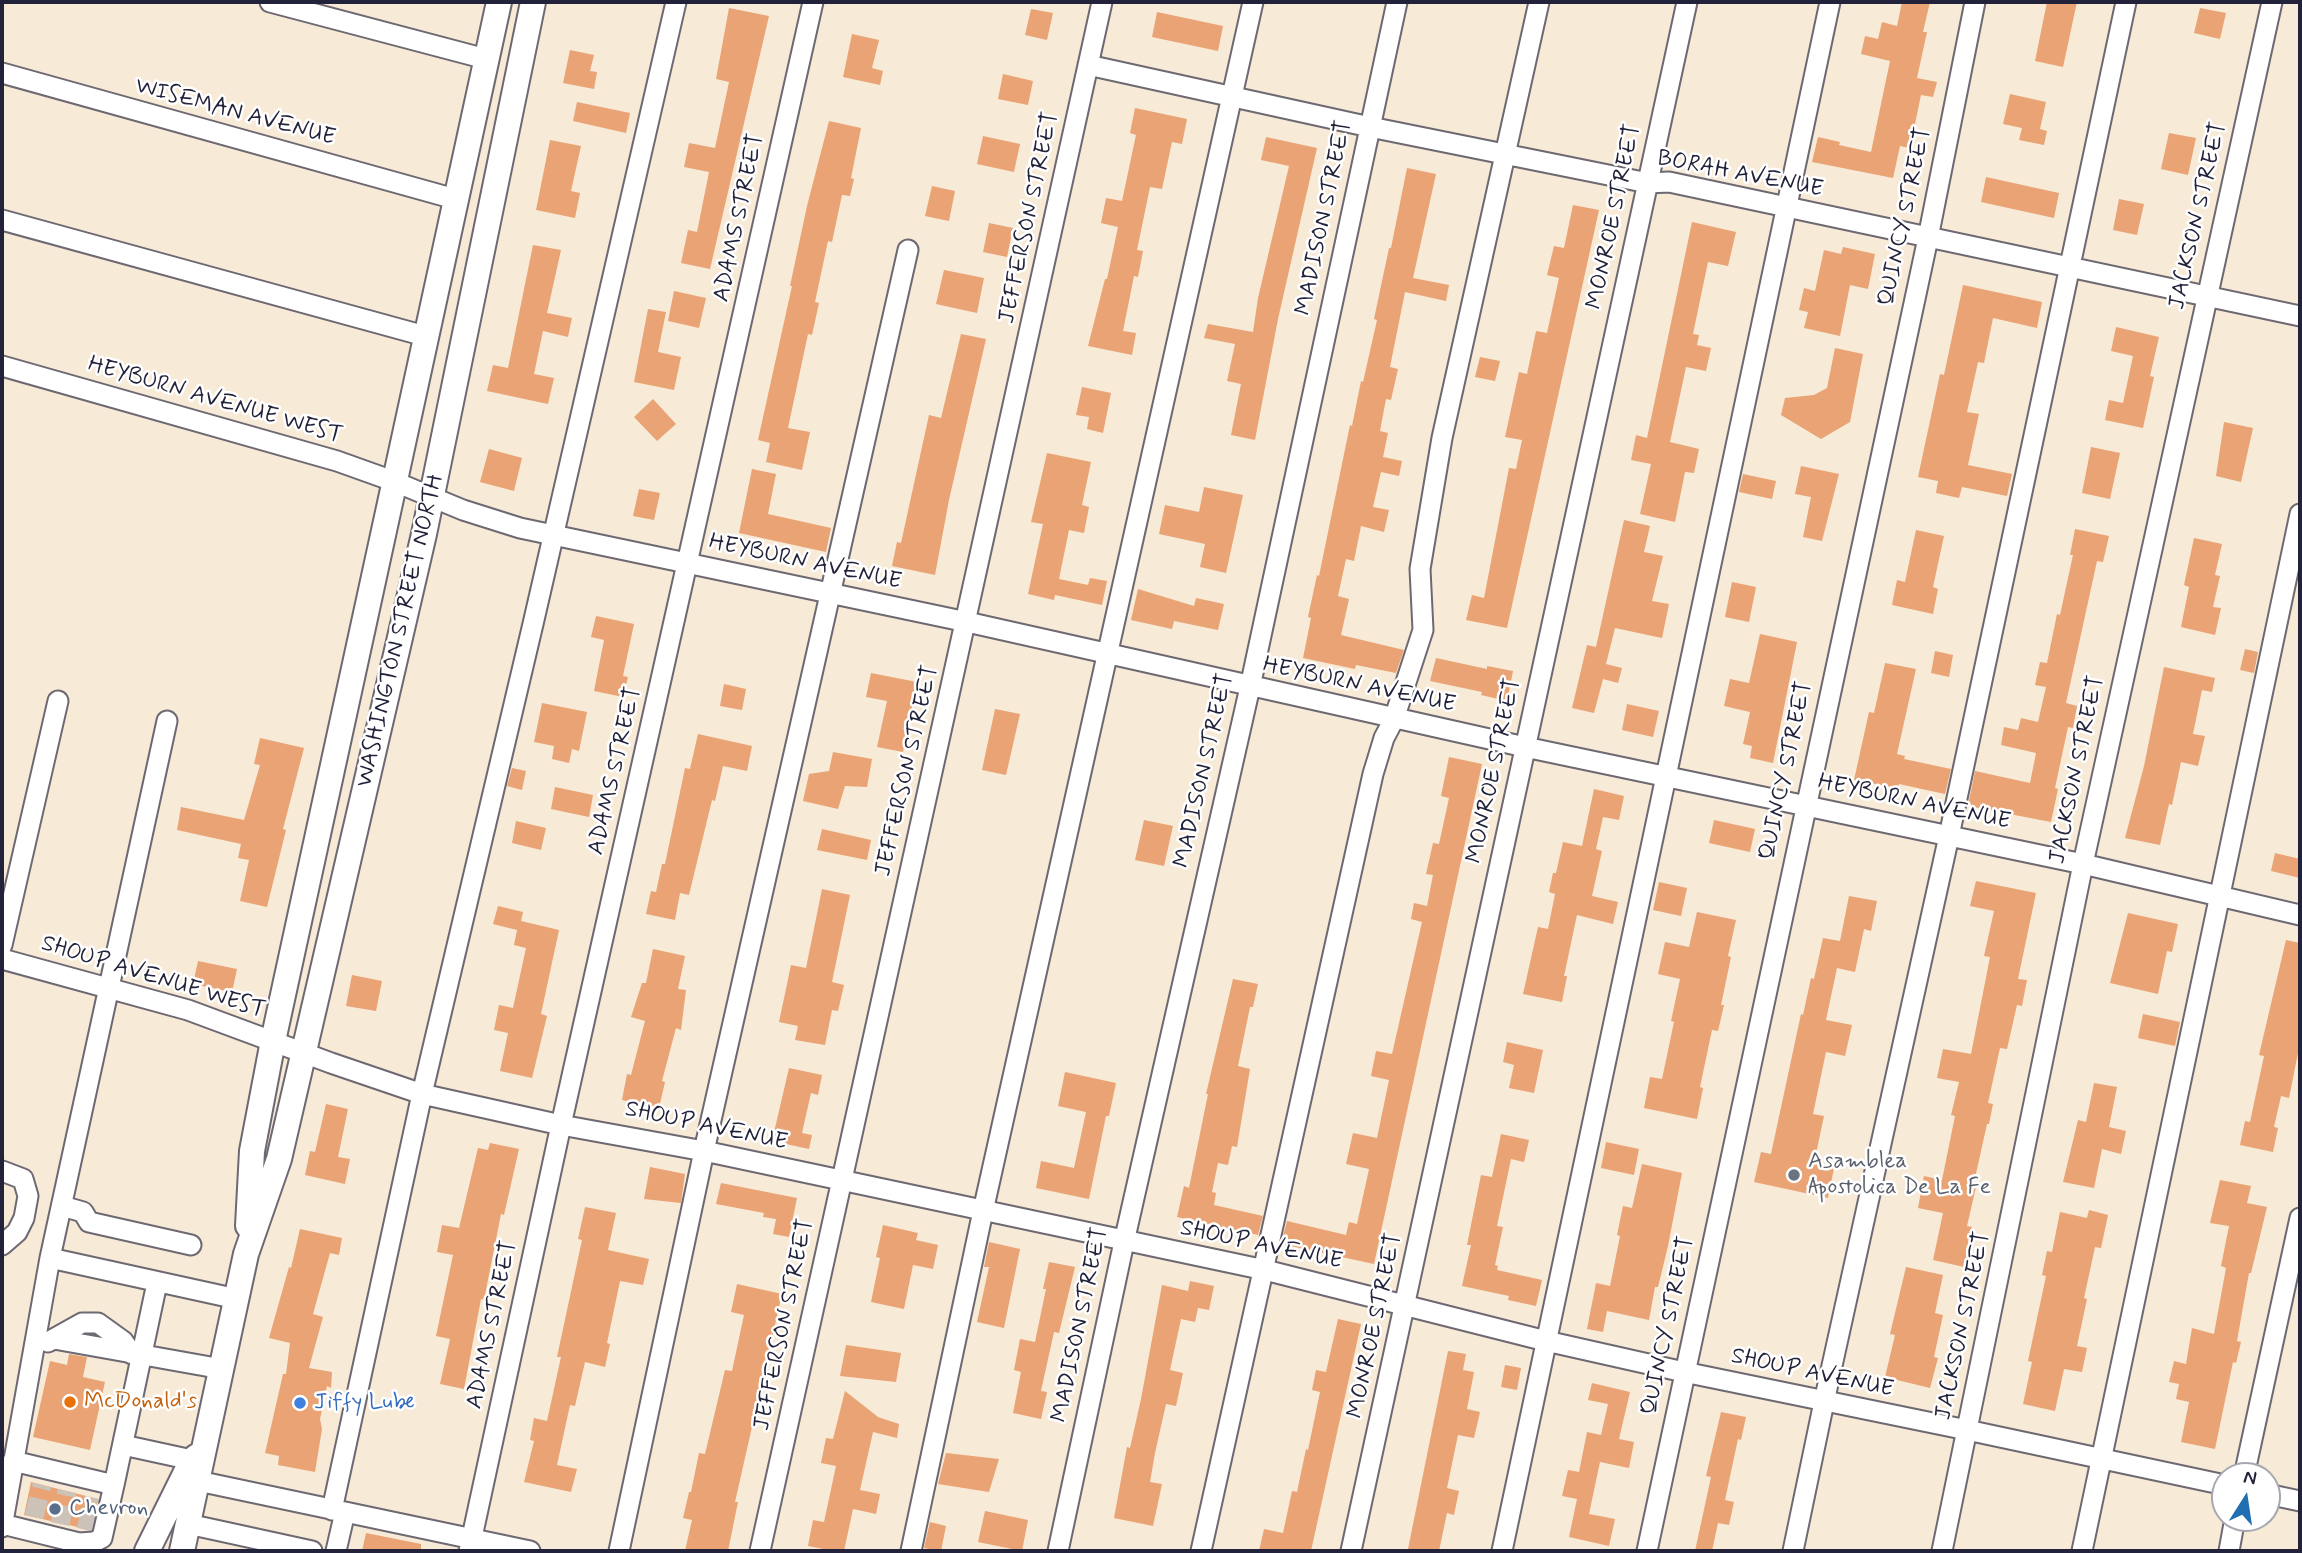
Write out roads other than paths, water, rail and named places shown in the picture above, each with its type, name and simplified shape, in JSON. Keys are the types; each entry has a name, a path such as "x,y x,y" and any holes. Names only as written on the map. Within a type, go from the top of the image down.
{"main road":[{"name":"WASHINGTON STREET NORTH","path":"182,1551 198,1463 222,1369 246,1254 252,1152 289,1047 412,489 425,337 499,2"},
{"name":"WASHINGTON STREET NORTH","path":"246,1254 279,1159 289,1047 412,489 533,2"},
{"path":"147,1551 198,1463"}],"street":[{"path":"270,2 486,59"},
{"path":"336,1551 339,1511 422,1094 676,2"},
{"name":"ADAMS STREET","path":"471,1545 561,1125 813,2"},
{"name":"JEFFERSON STREET","path":"760,1551 1102,2"},
{"path":"911,1551 1105,654 1253,2"},
{"name":"MADISON STREET","path":"1058,1551 1124,1242 1250,687 1397,2"},
{"path":"1201,1551 1373,774 1423,630 1420,569 1437,464 1503,154 1539,2"},
{"name":"MONROE STREET","path":"1351,1551 1687,2"},
{"path":"1502,1551 1830,2"},
{"name":"QUINCY STREET","path":"1647,1551 1928,238 1975,2"},
{"path":"1793,1551 1949,836 2126,2"},
{"name":"JACKSON STREET","path":"1942,1551 2083,864 2272,2"},
{"name":"BORAH AVENUE","path":"1088,65 1370,127 1648,183 1669,182 2300,316"},
{"name":"WISEMAN AVENUE","path":"2,74 456,199"},
{"path":"2,220 425,337"},
{"path":"619,1551 704,1151 908,250"},
{"name":"HEYBURN AVENUE WEST","path":"2,366 337,461 412,489"},
{"name":"HEYBURN AVENUE","path":"412,489 497,521 553,535 967,622 1394,719 2083,864 2300,915"},
{"path":"2082,1551 2300,514"},
{"path":"2,945 58,701"},
{"path":"157,1283 137,1354 123,1445 102,1488 102,1538 94,1542 84,1536 32,1524 2,1526 50,1258 167,721"},
{"name":"SHOUP AVENUE WEST","path":"2,959 188,1010 289,1047"},
{"name":"SHOUP AVENUE","path":"289,1047 422,1094 1265,1270 1684,1373 2211,1482"},
{"path":"2,1171 23,1179 28,1196 24,1219 17,1233 2,1245"},
{"path":"62,1206 83,1212 89,1222 191,1245"},
{"path":"2247,1462 2300,1218"},
{"path":"50,1258 237,1300"},
{"path":"35,1349 54,1339 222,1369"},
{"path":"123,1445 198,1463 339,1511 471,1545 530,1551"},
{"path":"13,1461 43,1477 102,1488"},
{"path":"2281,1497 2300,1502"},
{"path":"188,1524 237,1544 312,1551"},
{"path":"2228,1551 2232,1532"}],"tunnel":[{"path":"34,1517 42,1485"},
{"path":"60,1524 67,1491"},
{"path":"86,1530 94,1498"}],"place":[{"name":"Asamblea Apostolica De La Fe","path":"1794,1175"},
{"name":"McDonald's","path":"70,1402"},
{"name":"Jiffy Lube","path":"300,1403"},
{"name":"Chevron","path":"55,1509"}]}
